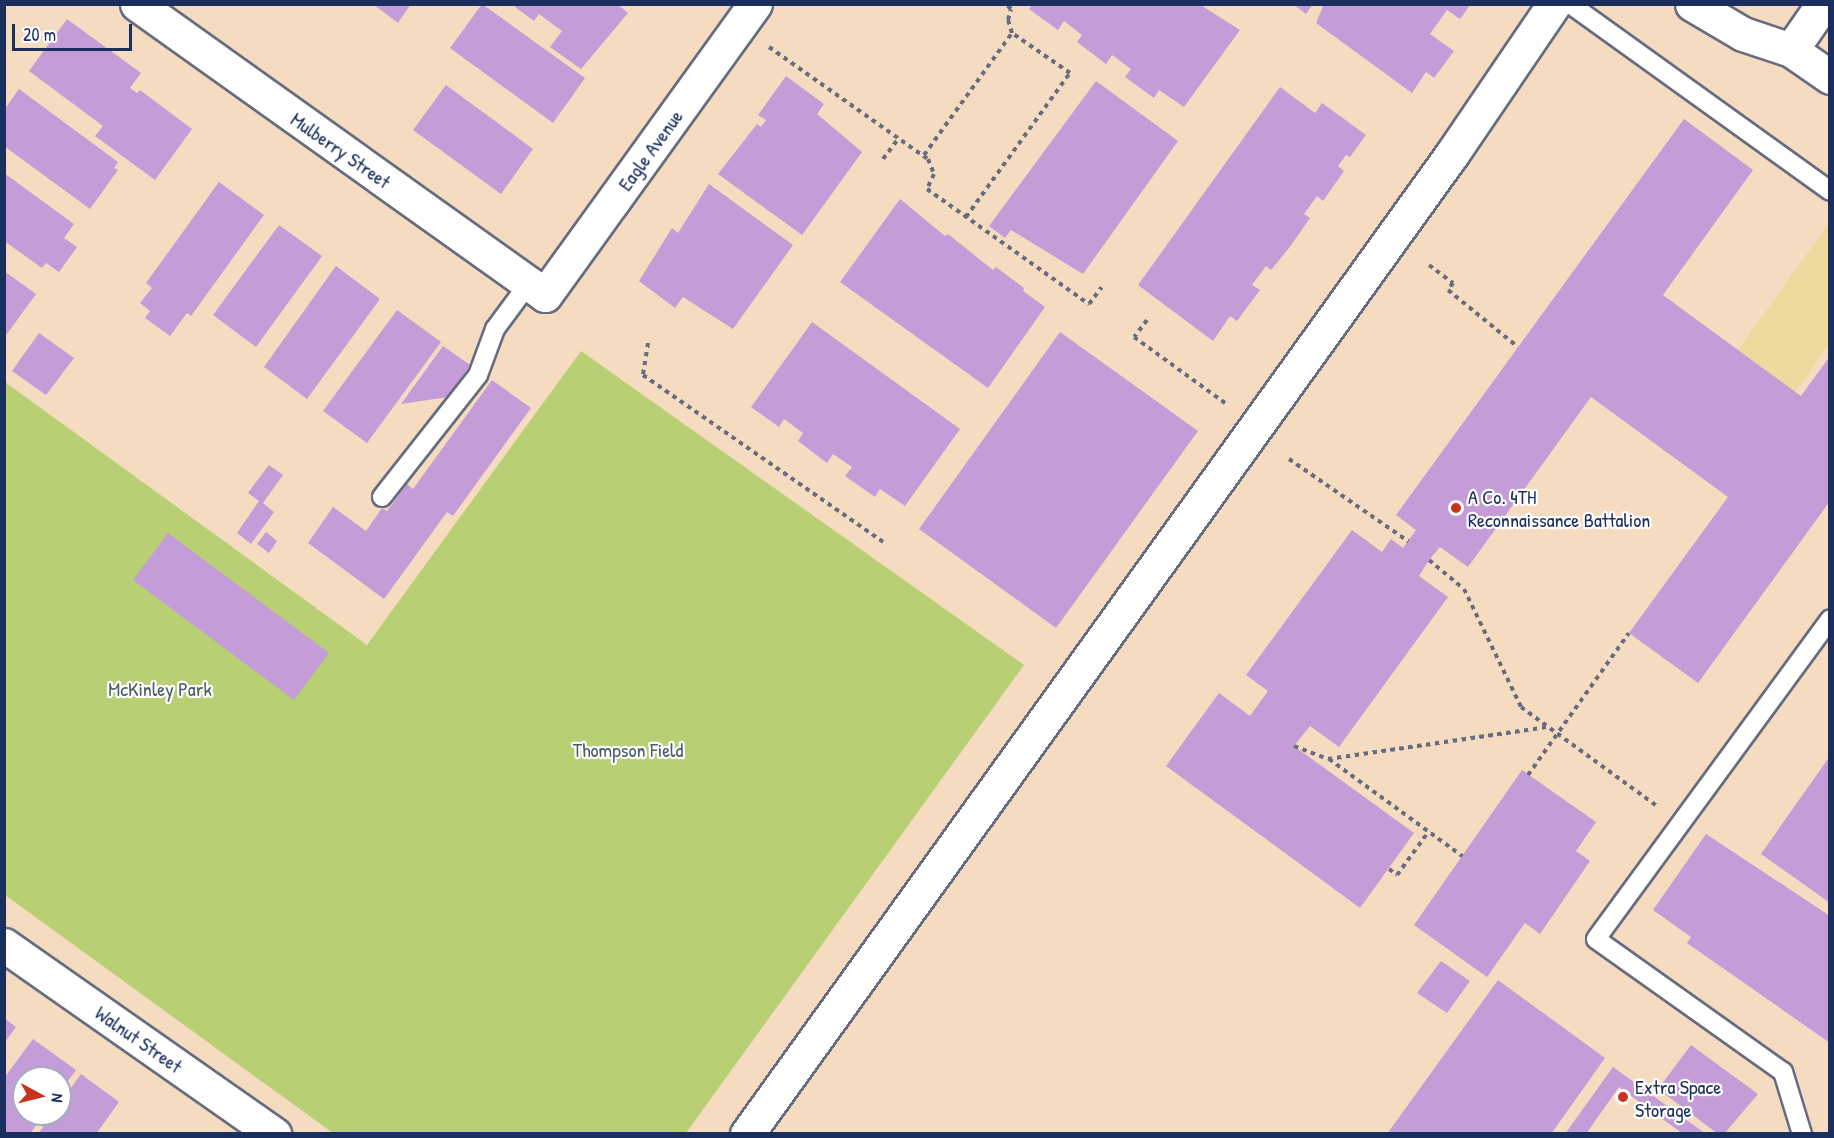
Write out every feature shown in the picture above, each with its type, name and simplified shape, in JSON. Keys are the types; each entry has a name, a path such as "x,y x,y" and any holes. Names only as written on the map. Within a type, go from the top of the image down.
{"street":[{"name":"Mulberry Street","path":"137,4 537,289"},
{"path":"747,1134 1257,426 1554,4"},
{"path":"1692,4 1743,34 1791,50 1830,77"},
{"path":"1791,50 1823,4"},
{"name":"Eagle Avenue","path":"537,289 747,15"},
{"name":"Walnut Street","path":"4,945 274,1134"}],"lane":[{"path":"1570,4 1830,190"},
{"path":"382,497 478,375 495,329 537,289"},
{"path":"1802,1134 1783,1072 1596,939 1830,619"}],"path":[{"path":"966,217 1070,73 1012,33 1008,20 1011,9 1006,4"},
{"path":"747,15 899,138 924,155 934,174 927,189 1089,304 1102,287"},
{"path":"924,155 1012,33"},
{"path":"883,159 899,138"},
{"path":"1430,265 1453,283 1448,290 1518,347"},
{"path":"1147,320 1134,337 1257,426"},
{"path":"648,343 643,375 885,543"},
{"path":"1289,459 1407,541"},
{"path":"1429,561 1464,589 1521,707 1680,824"},
{"path":"1528,775 1629,633"},
{"path":"1328,759 1548,727"},
{"path":"1294,746 1328,759 1462,856"},
{"path":"1389,869 1397,875 1429,831"}],"green space":[{"name":"Thompson Field","path":"581,351 1024,665 686,1133 333,1133 5,895 5,382 367,645"}],"sand":[{"path":"1829,223 1829,344 1795,392 1738,350"}],"building":[{"path":"373,4 411,4 398,23"},
{"path":"482,4 585,78 553,123 450,48"},
{"path":"517,4 617,4 628,13 581,69 550,47 562,31 539,14 534,21 515,7"},
{"path":"1033,4 1199,4 1240,30 1184,107 1159,90 1154,98 1125,77 1131,69 1112,55 1106,64 1077,42 1082,35 1064,21 1058,30 1029,9"},
{"path":"1293,4 1313,4 1306,14"},
{"path":"1324,4 1471,4 1460,19 1447,10 1430,34 1454,51 1434,78 1426,72 1412,93 1316,23"},
{"path":"67,19 141,73 130,88 137,93 140,90 192,129 155,180 95,136 103,126 29,71"},
{"path":"786,76 824,104 817,114 862,152 802,235 718,174 757,124 761,127 766,120 758,115"},
{"path":"1096,81 1178,141 1083,274 1011,230 1005,238 989,226"},
{"path":"446,85 533,149 501,194 413,130"},
{"path":"1280,87 1315,113 1322,103 1366,135 1350,157 1346,155 1338,166 1344,171 1323,201 1317,196 1304,214 1310,218 1289,248 1271,270 1266,266 1252,285 1260,290 1237,321 1230,316 1213,341 1138,285"},
{"path":"19,89 118,162 114,168 118,170 90,209 4,146 4,110"},
{"name":"A Co. 4TH Reconnaissance Battalion","path":"1684,119 1753,170 1663,295 1801,396 1830,356 1830,501 1698,683 1629,633 1728,497 1591,397 1468,567 1440,547 1429,560 1419,576 1448,597 1339,747 1310,726 1294,746 1414,833 1360,908 1166,766 1219,693 1250,716 1268,691 1246,675 1352,530 1382,552 1391,539 1403,548 1416,530 1396,515"},
{"path":"4,173 74,224 64,238 77,247 59,272 46,263 42,268 4,241"},
{"path":"219,182 264,215 191,316 187,313 170,336 145,318 150,311 140,303 152,288 146,283"},
{"path":"709,184 793,245 733,329 683,297 675,308 639,281 672,228 678,233"},
{"path":"900,199 945,236 948,234 993,270 996,267 1045,307 988,388 840,282"},
{"path":"279,225 322,256 256,347 213,315"},
{"path":"336,266 380,299 307,399 264,367"},
{"path":"4,271 36,294 4,338"},
{"path":"397,310 441,342 367,443 323,411"},
{"path":"812,322 960,429 905,506 880,489 875,497 845,476 852,467 833,454 827,463 798,441 803,433 784,419 779,427 751,407"},
{"path":"1060,332 1198,431 1056,628 919,529"},
{"path":"39,333 74,358 46,395 12,371"},
{"path":"443,346 470,365 448,397 401,404"},
{"path":"492,380 531,408 453,516 447,512 384,599 308,543 333,507 366,531 382,508 387,511 407,484 413,489"},
{"path":"269,465 283,475 263,503 274,512 251,544 237,533 259,501 248,493"},
{"path":"266,532 277,541 269,553 257,544"},
{"path":"168,533 329,653 294,700 133,580"},
{"path":"1830,756 1830,903 1761,854"},
{"path":"1522,770 1596,822 1576,851 1590,861 1540,934 1525,923 1487,977 1414,925"},
{"path":"1706,834 1830,916 1830,1043 1687,943 1691,937 1653,910"},
{"path":"1441,961 1470,981 1447,1013 1417,993"},
{"path":"1498,980 1605,1058 1551,1134 1387,1134"},
{"path":"4,1018 16,1027 4,1043"},
{"path":"33,1039 70,1066 13,1066"},
{"path":"1691,1045 1758,1094 1724,1134 1718,1134 1658,1089"},
{"path":"12,1067 12,1126 36,1126 30,1134 4,1134 4,1078"},
{"path":"1613,1067 1706,1134 1683,1134 1619,1087 1586,1134 1565,1134"},
{"path":"81,1074 119,1102 96,1134 38,1134 44,1126 72,1126 72,1086"}],"place":[{"name":"A Co. 4TH Reconnaissance Battalion","path":"1456,508"},
{"name":"Extra Space Storage","path":"1623,1097"}],"park label":[{"name":"McKinley Park","path":"160,688"}]}
